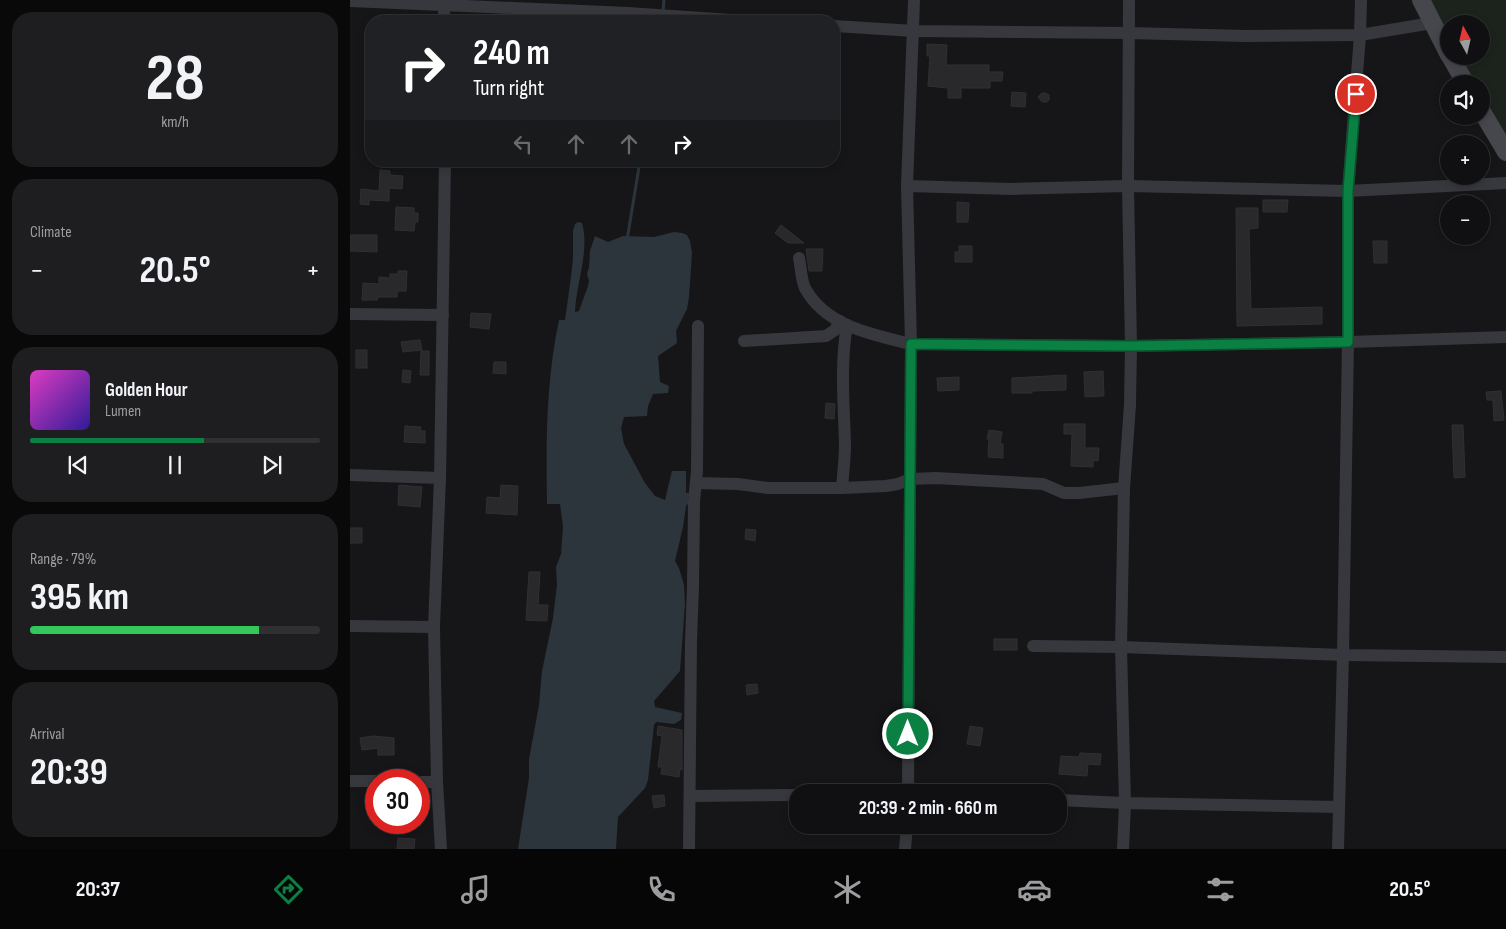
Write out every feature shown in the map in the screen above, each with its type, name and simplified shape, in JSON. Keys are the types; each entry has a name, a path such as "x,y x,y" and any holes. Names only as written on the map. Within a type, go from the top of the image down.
{"main road":[{"path":"1421,0 1440,39"},
{"path":"1490,125 1506,152"}],"street":[{"path":"350,0 652,15"},
{"path":"908,784 911,344 907,186 914,0"},
{"path":"1123,849 1125,803 1121,647 1124,488 1130,405 1131,346 1128,186 1129,0"},
{"path":"1338,849 1348,342 1348,191 1361,0"},
{"path":"444,5 444,15"},
{"path":"840,26 914,31 1245,36 1360,35 1432,24"},
{"path":"441,849 437,782 434,627 440,478 445,167"},
{"path":"907,186 1010,189 1128,186 1348,191 1506,183"},
{"path":"799,258 804,287 819,308 843,323 877,336 911,344 1131,346 1506,337"},
{"path":"350,314 443,315"},
{"path":"744,341 826,336 843,323"},
{"path":"842,488 845,448 843,323"},
{"path":"689,849 691,641 694,586 694,502 697,471 698,326"},
{"path":"350,475 440,478"},
{"path":"696,483 738,484 768,488 842,488 886,486 910,479 936,478 1043,484 1064,493 1124,488"},
{"path":"350,626 434,627"},
{"path":"1033,646 1121,647 1343,655 1506,657"},
{"path":"350,781 365,781"},
{"path":"430,782 437,782"},
{"path":"691,796 789,795"},
{"path":"1067,800 1339,807"},
{"path":"905,849 906,834"}],"shaded area":[{"path":"1421,0 1506,0 1506,152 1490,125 1490,75 1461,75 1455,65 1490,65 1490,15 1440,15 1440,37"},
{"path":"578,222 582,223 584,233 584,256 575,312 579,311 588,286 587,274 590,251 595,236 608,242 623,236 654,237 674,232 687,235 690,241 692,253 687,309 676,331 677,343 658,356 660,382 669,386 668,393 653,394 648,406 647,416 624,417 621,428 624,444 645,483 655,496 665,500 672,471 686,471 686,493 689,493 688,504 686,506 675,561 684,585 685,604 680,671 654,701 655,707 682,713 681,720 674,724 656,722 654,725 648,780 645,788 618,817 616,849 518,849 529,778 529,759 539,705 542,671 553,618 557,585 556,567 561,554 563,526 560,504 547,504 549,389 559,320 565,320 573,259 573,231 575,224"}],"building":[{"path":"927,44 947,45 946,65 989,65 989,72 1003,72 1002,81 990,81 990,88 961,88 961,98 948,98 948,88 928,86 930,56 927,56"},
{"path":"1012,92 1026,93 1025,107 1011,106"},
{"path":"1042,93 1049,95 1047,102 1042,102 1038,97"},
{"path":"380,170 390,171 390,175 403,176 402,189 389,188 389,201 369,200 369,205 360,204 361,189 379,191"},
{"path":"1263,200 1288,200 1287,212 1263,212"},
{"path":"957,202 969,203 968,222 957,222"},
{"path":"396,207 414,208 414,213 418,213 418,222 415,222 414,231 395,230"},
{"path":"1236,208 1258,208 1258,228 1249,229 1251,309 1322,307 1322,324 1237,326"},
{"path":"781,225 804,243 788,243 775,233"},
{"path":"350,235 377,235 377,252 350,251"},
{"path":"1373,241 1387,241 1387,263 1374,263"},
{"path":"959,246 972,246 972,262 955,262 955,252 959,252"},
{"path":"806,249 823,249 822,271 809,271"},
{"path":"398,271 407,271 406,291 397,291 397,297 378,297 377,300 362,300 363,283 379,284 379,277 390,278 390,274 398,274"},
{"path":"471,313 491,314 489,329 470,327"},
{"path":"420,340 422,350 403,352 401,342"},
{"path":"356,350 367,350 367,368 356,368"},
{"path":"421,351 429,351 429,375 420,375"},
{"path":"494,362 506,362 506,374 493,373"},
{"path":"403,370 411,371 410,383 402,382"},
{"path":"1103,371 1104,396 1085,397 1084,372"},
{"path":"1066,375 1066,390 1012,393 1012,378"},
{"path":"959,377 959,390 938,391 937,378"},
{"path":"1501,391 1504,420 1494,421 1493,400 1487,400 1486,392"},
{"path":"826,403 835,404 834,419 825,418"},
{"path":"1064,424 1085,424 1085,448 1099,448 1098,461 1093,460 1093,467 1071,466 1072,434 1064,434"},
{"path":"1452,425 1463,425 1465,477 1454,478"},
{"path":"405,426 421,427 420,431 425,431 425,443 404,442"},
{"path":"989,430 1002,432 1000,444 1003,444 1003,458 988,457 989,439 987,439"},
{"path":"399,485 422,487 420,507 398,505"},
{"path":"501,485 518,486 517,515 486,513 487,497 500,498"},
{"path":"350,528 362,528 362,543 350,543"},
{"path":"746,529 756,530 755,541 745,539"},
{"path":"529,572 540,572 538,605 548,605 547,621 526,620"},
{"path":"994,639 1017,639 1017,650 994,650"},
{"path":"757,684 758,693 747,695 746,685"},
{"path":"658,726 682,730 682,770 680,769 679,777 661,774 662,767 658,767 662,736 657,735"},
{"path":"970,726 983,728 980,746 967,744"},
{"path":"373,736 394,738 394,755 378,755 378,748 362,750 360,738"},
{"path":"1080,753 1101,754 1100,765 1088,764 1087,776 1059,774 1061,756 1079,757"},
{"path":"664,795 665,806 654,808 652,796"},
{"path":"398,838 415,839 414,849 397,849"}],"waterway":[{"path":"663,12 664,0"},
{"path":"627,240 639,167"}],"route":[{"path":"908,734 911,344 1131,346 1348,342 1348,191 1356,94"}]}
